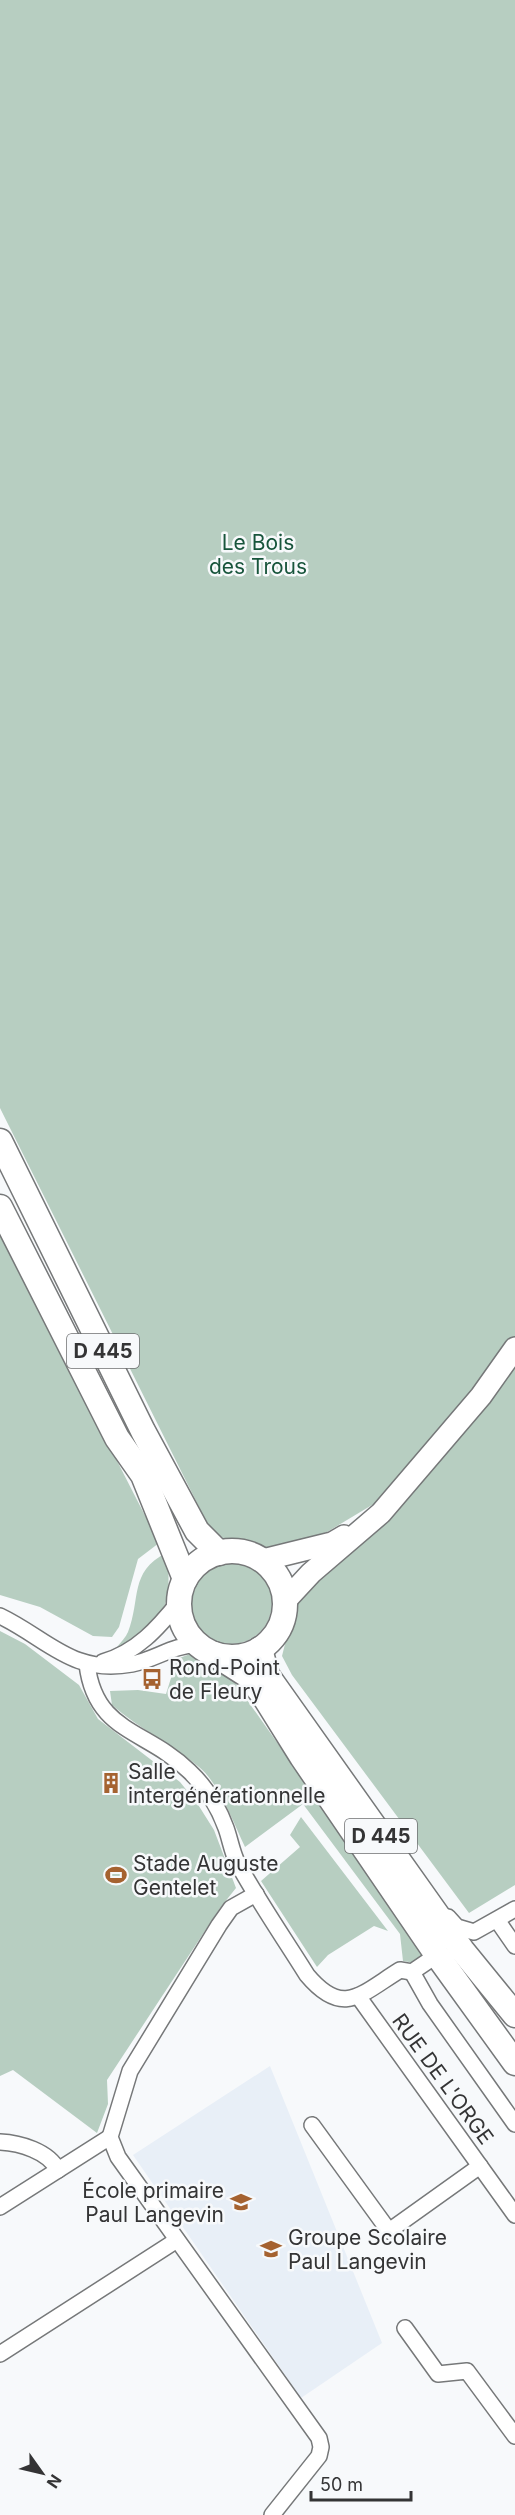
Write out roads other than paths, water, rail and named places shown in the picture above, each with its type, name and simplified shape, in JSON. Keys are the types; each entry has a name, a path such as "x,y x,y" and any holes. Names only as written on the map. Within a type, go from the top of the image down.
{"main road":[{"name":"D 445","path":"0,1141 143,1431 197,1531 219,1552"},
{"name":"D 445","path":"0,1207 117,1437 143,1475 185,1578"},
{"path":"285,1601 311,1573 381,1513 481,1396 515,1348"},
{"path":"263,1560 332,1543 381,1513"},
{"path":"219,1552 242,1552 263,1560 274,1571 282,1585 285,1601 283,1621 273,1638 260,1649 246,1656 230,1657 206,1650 187,1633 181,1618 179,1602 185,1578 206,1558 219,1552"},
{"name":"D 445","path":"260,1649 267,1674 462,1950 515,2015"},
{"name":"D 445","path":"206,1650 247,1675 264,1696 277,1720 437,1955 515,2063"}],"street":[{"path":"91,1664 122,1654 150,1637 179,1602"},
{"path":"0,1616 59,1653 91,1664 131,1664 184,1644 206,1650"},
{"path":"91,1664 94,1698 105,1712 189,1770 210,1795 225,1825 236,1860 307,1975 321,1991 333,1999 346,2000 358,1996 400,1970 412,1972 437,1955"},
{"path":"383,1838 457,1927 474,1932 515,1909"},
{"path":"256,1894 231,1908 166,2011 130,2071 110,2137 118,2157 319,2438 321,2447 319,2456 272,2515"},
{"path":"497,1920 515,1946"},
{"path":"412,1972 430,2004 515,2124"},
{"name":"RUE DE L'ORGE","path":"358,1996 515,2215"},
{"path":"312,2125 389,2231 480,2166"},
{"path":"0,2207 110,2137"},
{"path":"0,2142 19,2144 49,2158 58,2170"},
{"path":"0,2354 177,2240"},
{"path":"405,2328 438,2374 467,2371 515,2436"}],"place":[{"name":"Rond-Point de Fleury","path":"152,1679"},
{"name":"Salle intergénérationnelle","path":"111,1783"},
{"name":"Stade Auguste Gentelet","path":"116,1875"},
{"name":"École primaire Paul Langevin","path":"241,2202"},
{"name":"Groupe Scolaire Paul Langevin","path":"271,2249"}],"park label":[{"name":"Le Bois des Trous","path":"258,554"}]}
